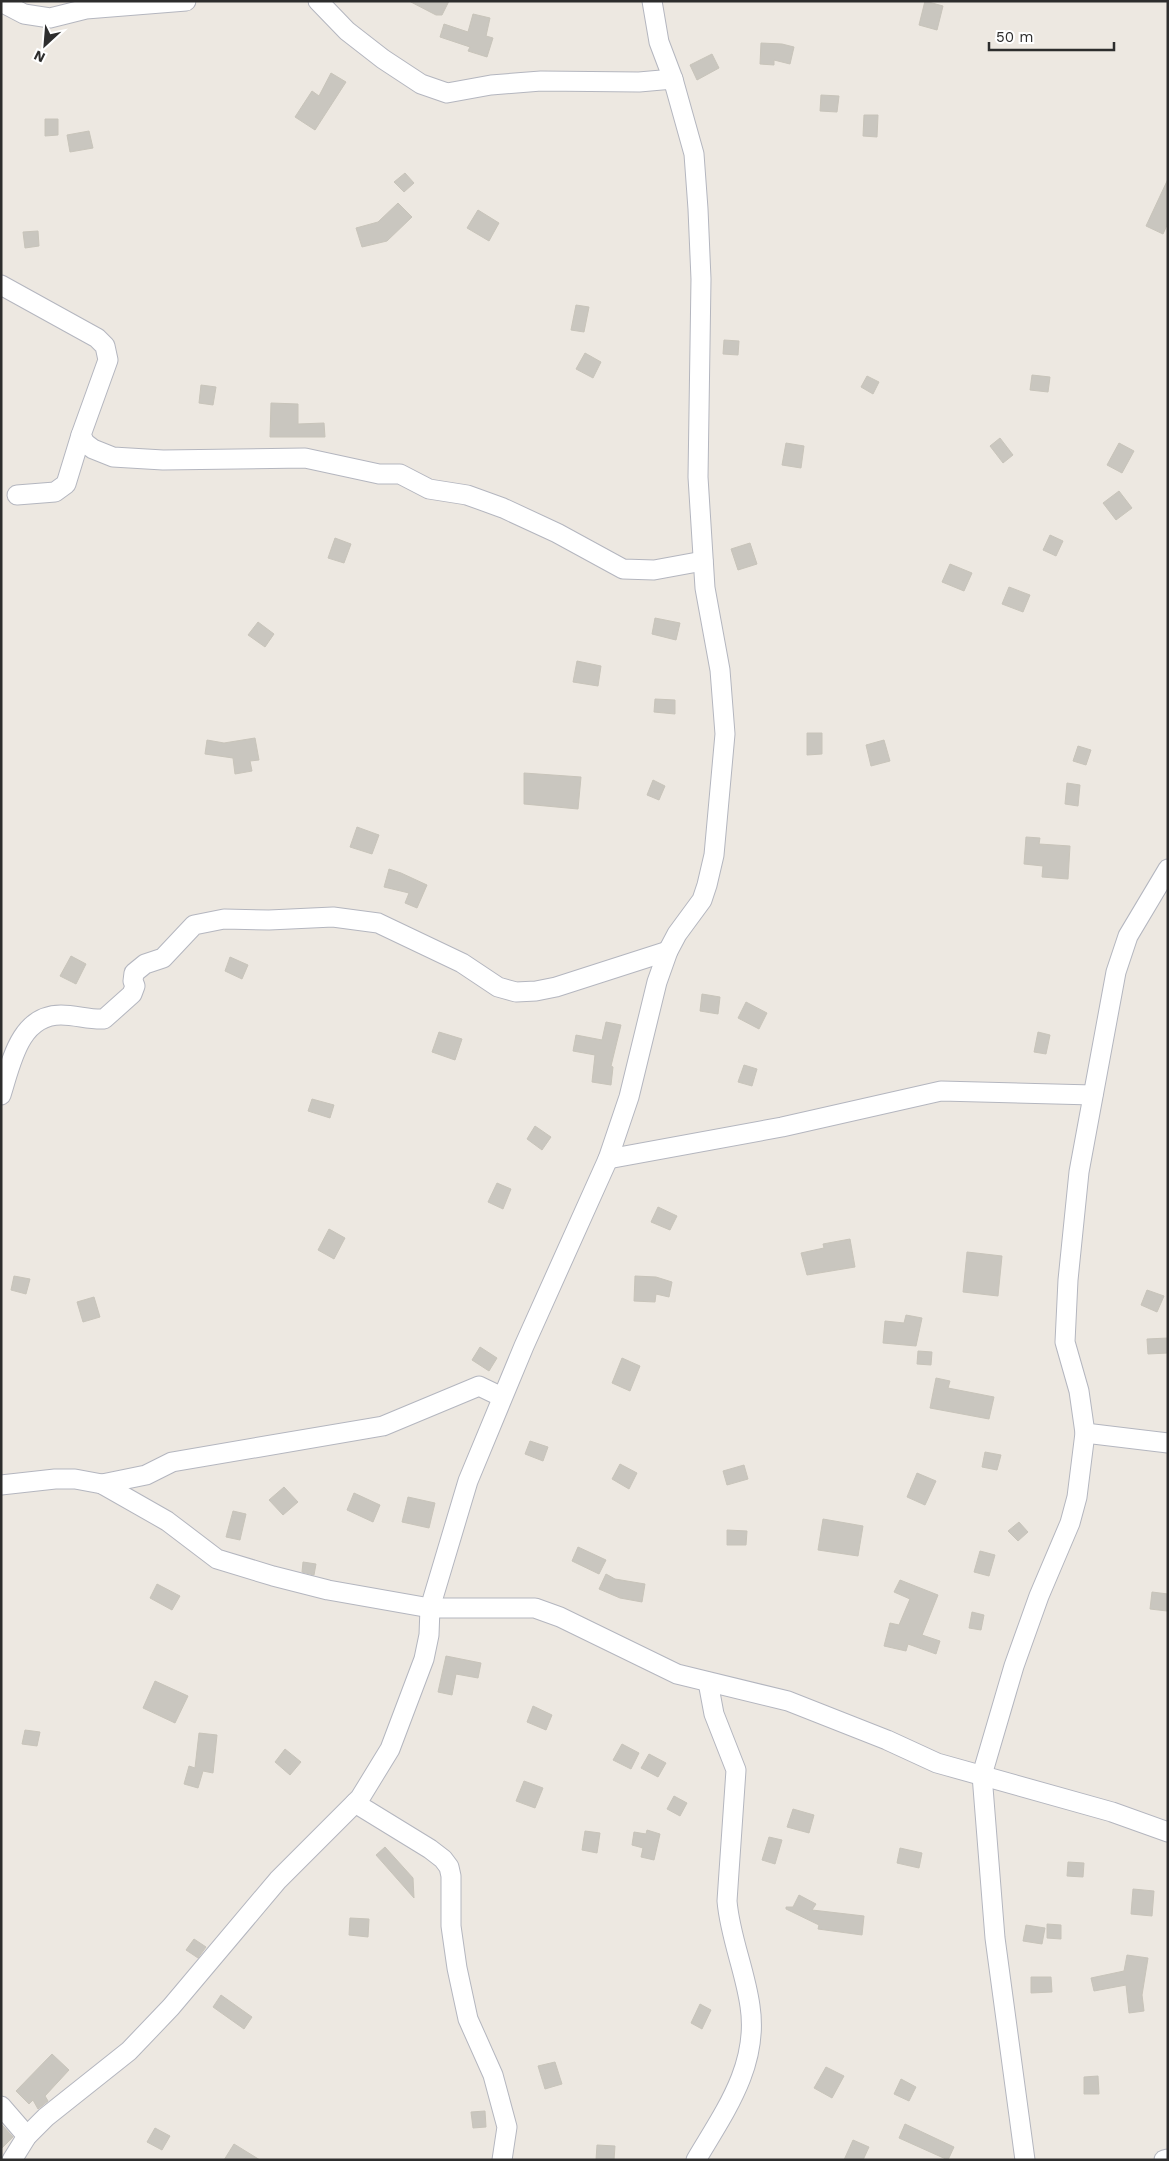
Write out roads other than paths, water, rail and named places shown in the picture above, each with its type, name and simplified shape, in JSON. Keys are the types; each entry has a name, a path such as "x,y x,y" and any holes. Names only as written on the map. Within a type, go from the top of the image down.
{"street":[{"path":"1,2 24,14 50,18 86,9 186,1"},
{"path":"318,1 347,31 383,59 421,84 447,93 491,85 541,82 639,82 673,79"},
{"path":"12,2160 27,2136 46,2117 128,2051 171,2008 278,1880 355,1803 390,1749 424,1659 429,1635 430,1608 468,1481 502,1397 608,1159 629,1097 658,982 668,951 677,934 702,900 714,855 725,734 723,698 705,588 698,477 701,355 698,209 694,154 673,79 659,42 652,1"},
{"path":"1,285 97,338 105,346 108,360 81,435 66,484 56,492 17,495"},
{"path":"81,435 84,443 113,457 163,460 305,458 379,474 400,474 429,489 467,495 502,508 557,533 623,569 654,570 703,561"},
{"path":"1025,2160 995,1938 982,1775 1017,1658 1039,1596 1070,1523 1077,1497 1085,1433 1079,1391 1065,1342 1068,1280 1079,1172 1116,972 1128,936 1168,869"},
{"path":"1,1096 15,1051 24,1034 36,1023 60,1015 104,1019 132,994 135,986 133,981 134,973 145,964 163,958 194,925 207,921 333,917 378,923 462,963 498,987 516,992 556,987 668,951"},
{"path":"608,1159 782,1127 941,1092 1093,1095"},
{"path":"102,1484 146,1475 172,1462 383,1426 479,1386 502,1397"},
{"path":"1085,1433 1168,1443"},
{"path":"1,1485 54,1479 75,1479 102,1484 167,1521 217,1559 328,1590 430,1608 535,1608 560,1617 677,1674 788,1700 887,1740 937,1763 1112,1812 1168,1832"},
{"path":"696,2160 728,2106 743,2074 751,2050 752,2030 750,2004 728,1919 727,1901 736,1770 714,1714 708,1682"},
{"path":"355,1803 430,1849 443,1859 448,1867 450,1876 451,1926 457,1968 468,2018 492,2075 507,2127 502,2160"},
{"path":"1,2106 27,2136"},
{"path":"1164,2160 1168,2159"}]}
